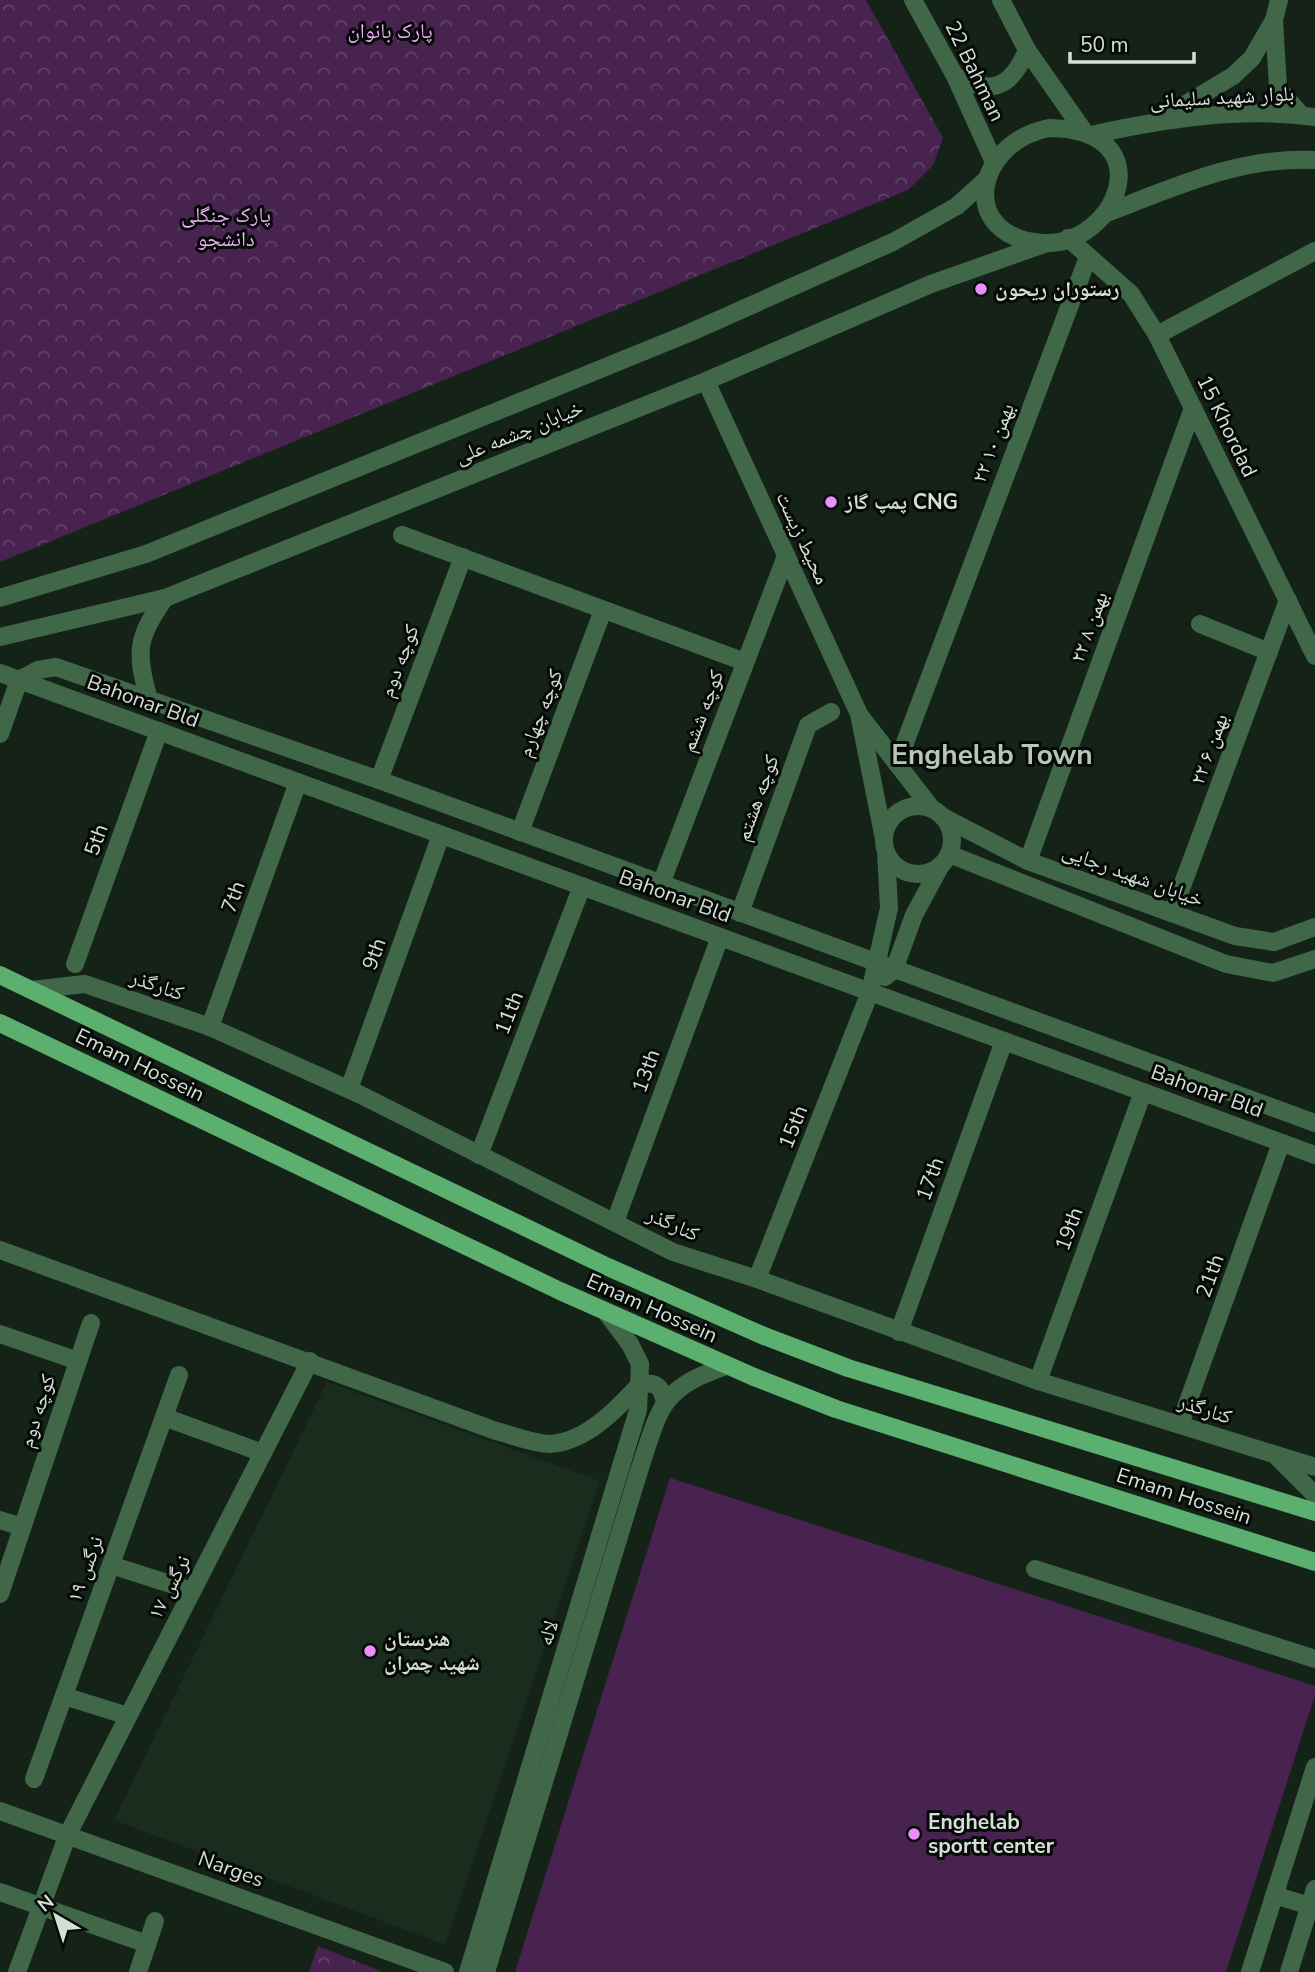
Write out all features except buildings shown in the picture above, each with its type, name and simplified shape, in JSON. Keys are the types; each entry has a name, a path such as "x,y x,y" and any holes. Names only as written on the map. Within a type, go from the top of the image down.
{"main road":[{"name":"Emam Hossein","path":"0,975 608,1267 764,1336 848,1368 1315,1512"},
{"name":"Emam Hossein","path":"0,1023 606,1312 726,1366 835,1409 1315,1562"}],"street":[{"name":"22 Bahman","path":"913,0 955,76 991,170"},
{"path":"1001,0 1027,50 1087,132"},
{"path":"1159,120 1233,76 1252,58 1274,20 1279,0"},
{"path":"1274,20 1278,88 1308,116"},
{"path":"955,76 975,87 999,85 1018,72 1027,50"},
{"name":"بلوار شهید سلیمانی","path":"1087,132 1159,120 1308,116"},
{"path":"1049,128 1087,132 1103,141 1110,149 1121,173 1117,194 1104,214 1086,229 1068,238 1047,243 1022,240 999,228 989,212 985,192 991,170 1015,140 1030,131 1049,128"},
{"path":"1104,214 1210,173 1289,159 1315,160"},
{"name":"خیابان چشمه علی","path":"0,598 146,554 689,333 893,242 957,206 991,170"},
{"name":"15 Khordad","path":"1068,238 1131,294 1157,335 1315,656"},
{"name":"خیابان چشمه علی","path":"0,637 165,597 706,381 931,284 1047,243"},
{"path":"1157,335 1315,251"},
{"name":"۲۲ بهمن ۱۰","path":"897,764 1088,257"},
{"name":"محیط زیست","path":"706,381 859,714 937,813"},
{"name":"۲۲ بهمن ۸","path":"1028,861 1193,408"},
{"path":"402,535 745,662"},
{"name":"کوچه ششم","path":"661,884 786,556"},
{"name":"کوچه دوم","path":"379,780 463,557"},
{"path":"149,699 140,669 144,627 165,597"},
{"name":"۲۲ بهمن ۶","path":"1172,913 1288,600"},
{"name":"کوچه چهارم","path":"520,832 603,610"},
{"path":"1200,624 1269,652"},
{"name":"Bahonar Bld","path":"19,680 38,670 56,667 379,780 1315,1123"},
{"name":"Bahonar Bld","path":"0,673 1315,1155"},
{"path":"0,734 19,680"},
{"name":"کوچه هشتم","path":"740,913 808,725 831,712"},
{"name":"محیط زیست","path":"859,714 885,846 889,908 886,966"},
{"name":"5th","path":"75,964 159,731"},
{"name":"7th","path":"211,1027 298,782"},
{"path":"870,992 945,860 952,841 950,828 937,813 919,806 906,808 895,815 887,826 885,846 893,863 904,871 916,874 929,872 945,860"},
{"name":"خیابان شهید رجایی","path":"937,813 1028,861 1255,941 1274,942 1315,927"},
{"name":"9th","path":"349,1089 441,835"},
{"path":"945,860 1238,968 1273,973 1315,959"},
{"name":"11th","path":"479,1155 582,886"},
{"name":"13th","path":"615,1222 720,937"},
{"name":"کنارگذر","path":"31,990 85,984 211,1027 349,1089 673,1252 757,1279 1038,1381 1315,1467"},
{"name":"15th","path":"757,1279 870,992"},
{"name":"17th","path":"899,1332 1004,1041"},
{"name":"19th","path":"1038,1381 1143,1092"},
{"name":"21th","path":"1180,1424 1282,1143"},
{"path":"0,1250 496,1431 549,1444 573,1438 594,1426 640,1384 657,1385 662,1390 664,1399 696,1376 726,1366"},
{"name":"لاله","path":"468,1972 639,1410 640,1364 630,1344 606,1312"},
{"name":"کوچه دوم","path":"0,1594 90,1322"},
{"path":"0,1334 78,1360"},
{"name":"نرگس ۱۷","path":"17,1972 68,1834 310,1361"},
{"name":"نرگس ۱۹","path":"34,1779 179,1375"},
{"name":"لاله","path":"486,1972 639,1471 664,1399"},
{"path":"164,1417 263,1453"},
{"path":"1275,1455 1315,1495"},
{"path":"0,1520 22,1528"},
{"path":"111,1566 192,1591"},
{"path":"1035,1569 1315,1659"},
{"path":"64,1696 128,1716"},
{"path":"1250,1972 1315,1767"},
{"name":"Narges","path":"0,1811 445,1972"},
{"path":"0,1892 147,1944"},
{"path":"1274,1895 1312,1898 1289,1972"},
{"path":"138,1972 155,1921"}],"shaded area":[{"name":"هنرستان شهید چمران","path":"327,1382 600,1481 445,1945 114,1820"}],"green space":[{"name":"پارک جنگلی دانشجو","path":"0,0 866,0 943,138 933,165 908,190 0,562"},
{"name":"Enghelab sportt center","path":"670,1478 1315,1686 1315,1695 1226,1972 515,1972"},
{"path":"318,1946 383,1972 309,1972"}],"place":[{"name":"رستوران ریحون","path":"981,289"},
{"name":"پمپ گاز CNG","path":"831,502"},
{"name":"هنرستان شهید چمران","path":"370,1651"},
{"name":"Enghelab sportt center","path":"914,1834"}],"district":[{"name":"Enghelab Town","path":"992,754"}],"park label":[{"name":"پارک بانوان","path":"390,31"}]}
